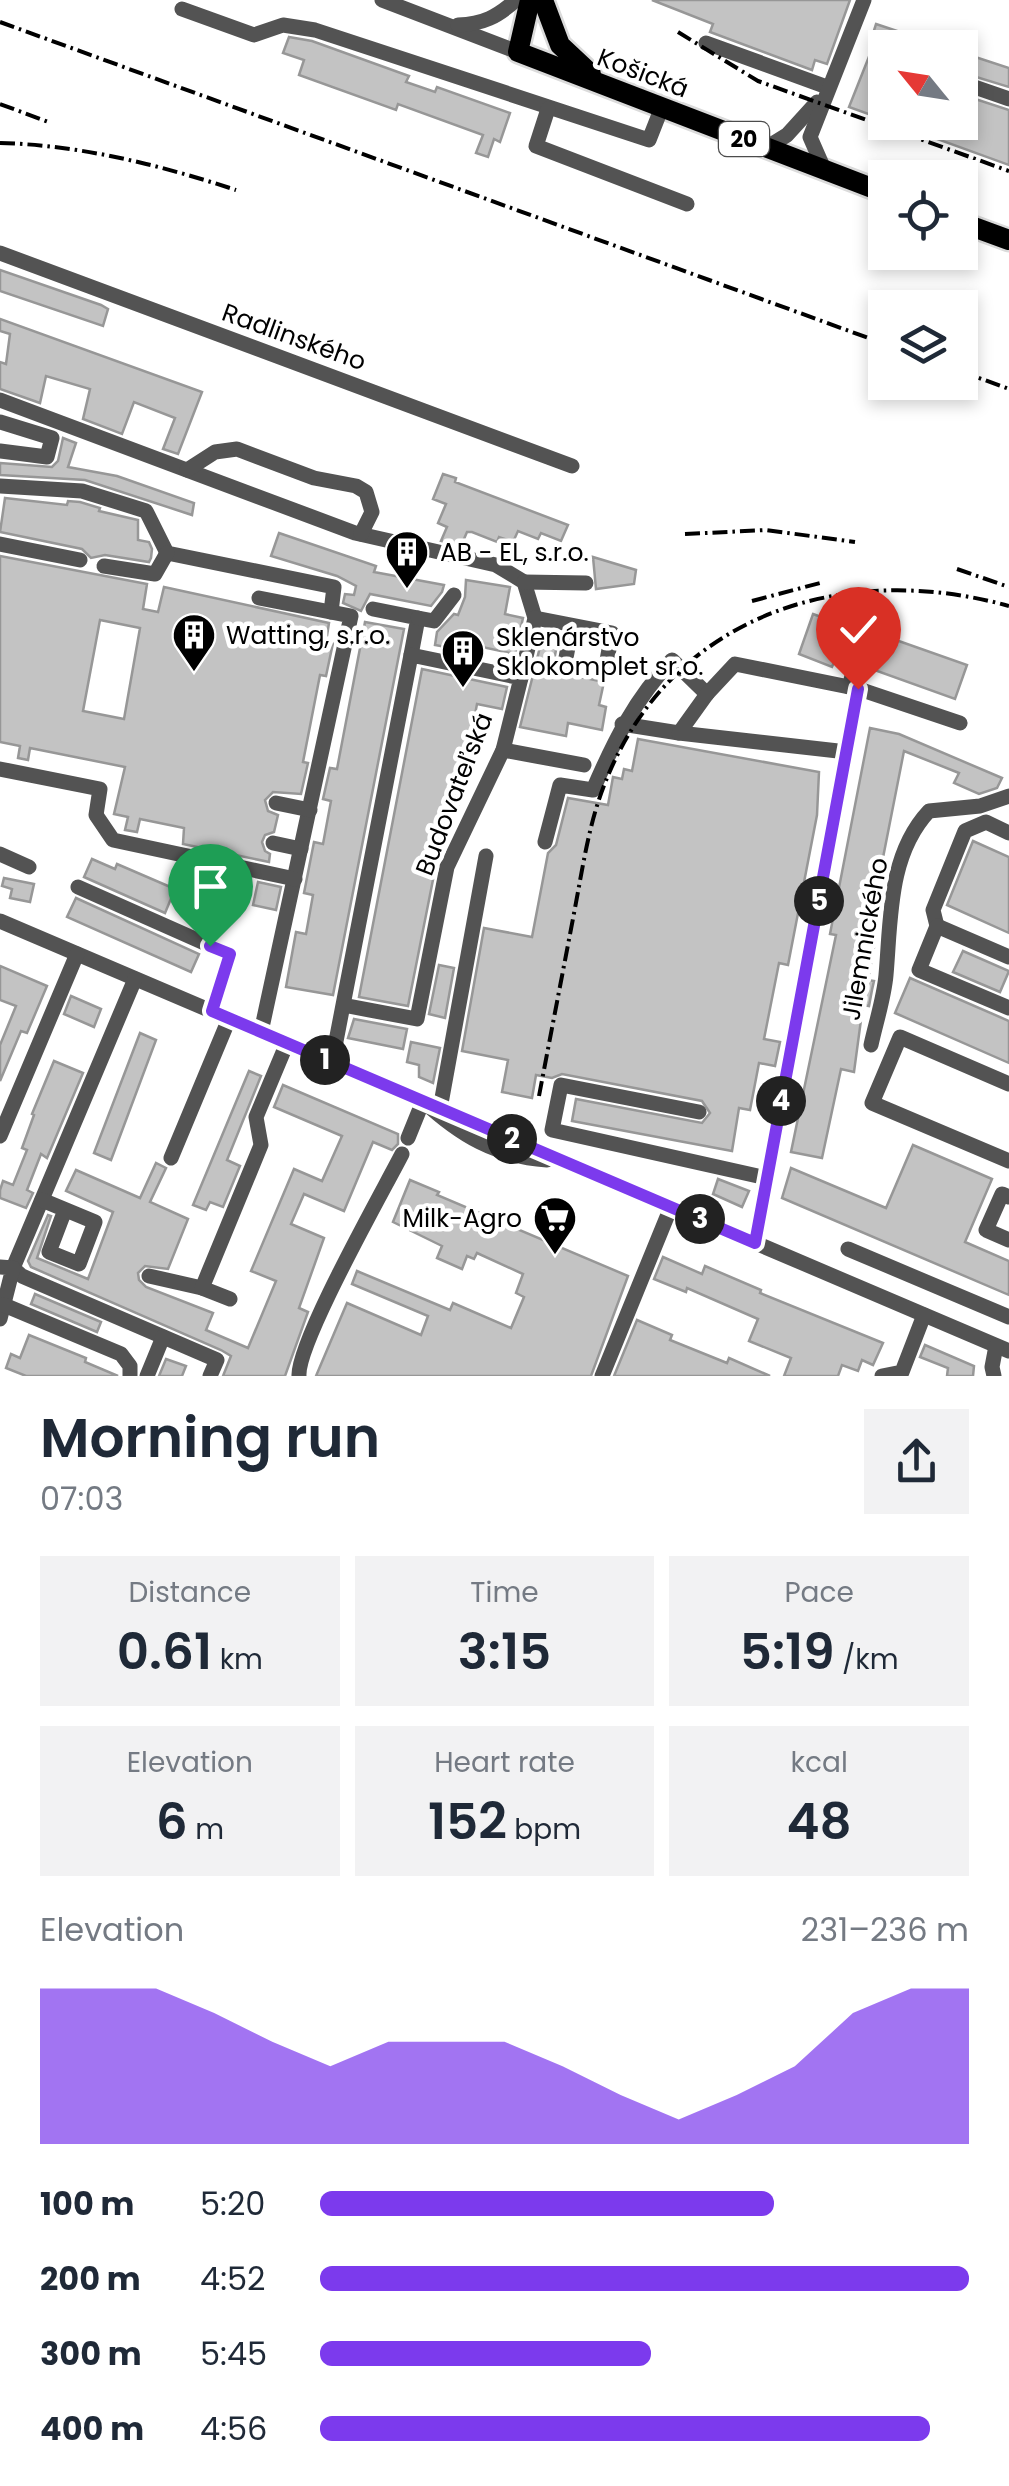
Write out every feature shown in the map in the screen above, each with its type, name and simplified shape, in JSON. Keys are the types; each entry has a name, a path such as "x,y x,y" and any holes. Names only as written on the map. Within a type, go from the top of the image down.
{"main road":[{"path":"518,52 530,0"},
{"path":"542,0 560,45 604,85"},
{"name":"Košická","path":"518,52 868,187"},
{"path":"978,229 1009,240"}],"street":[{"name":"Košická","path":"382,0 518,52"},
{"path":"449,25 480,24 500,15 516,0"},
{"path":"824,170 810,138 864,0"},
{"path":"182,10 254,35 284,25 315,30 649,140 662,108"},
{"path":"706,42 828,87"},
{"path":"766,148 787,135 828,87"},
{"path":"978,88 1009,99"},
{"path":"548,109 536,146 687,204"},
{"name":"Radlinského","path":"0,253 572,466"},
{"path":"0,400 361,534 496,566 524,582 586,583"},
{"path":"0,422 52,438 47,457 0,451"},
{"path":"187,470 215,452 237,450 314,478 356,486 366,492 372,512 361,534"},
{"path":"0,486 82,491 146,511 167,553"},
{"path":"0,544 80,560"},
{"path":"104,566 156,574 167,553"},
{"path":"167,553 334,587 331,612"},
{"path":"524,582 535,618 572,626"},
{"path":"373,609 434,621 454,595"},
{"path":"260,598 351,616 261,1032"},
{"path":"332,1062 418,618"},
{"name":"Budovateľská","path":"343,1005 417,1019 448,867 503,750 535,618"},
{"path":"755,1243 847,752 865,630"},
{"path":"411,656 521,678"},
{"path":"545,842 560,785 593,790 622,724 672,660 706,694"},
{"path":"679,733 706,694 735,664 854,688 960,723"},
{"path":"622,724 847,752"},
{"path":"503,750 584,765"},
{"path":"0,769 100,789 96,815 114,840 295,879"},
{"name":"Jilemnického","path":"871,1045 886,980 888,919 899,866 917,824 930,810 980,806 1009,796"},
{"path":"276,803 310,810"},
{"path":"1009,833 986,822 965,831 932,910 938,926 919,970 1009,1008"},
{"path":"272,842 301,850"},
{"path":"0,854 29,866"},
{"name":"Budovateľská","path":"440,1109 486,856"},
{"path":"78,887 230,954 212,1011"},
{"path":"0,921 1002,1348 992,1367 994,1376"},
{"path":"938,926 1009,957"},
{"path":"0,1136 77,954"},
{"path":"130,1376 130,1366 121,1354 2,1312 7,1268 42,1200 136,979"},
{"path":"171,1158 230,1019"},
{"name":"Jilemnického","path":"1009,1084 900,1037 872,1103 1009,1160"},
{"path":"202,1288 261,1145 256,1117 287,1043"},
{"path":"699,1112 561,1085 552,1130 767,1178"},
{"path":"299,1376 326,1302 405,1146 423,1102"},
{"path":"423,1102 455,1131 518,1158 562,1160"},
{"path":"1005,1196 986,1230 1009,1240"},
{"path":"42,1200 65,1210"},
{"path":"602,1376 670,1207"},
{"path":"848,1250 1009,1317"},
{"path":"7,1268 216,1360 210,1376"},
{"path":"149,1276 230,1299"},
{"path":"882,1376 902,1372 924,1315"},
{"path":"147,1376 163,1337"}],"building":[{"path":"652,0 850,0 827,64 815,60 812,70 710,32 713,24"},
{"path":"289,37 312,41 409,76 406,82 435,92 437,87 510,113 500,142 494,139 488,157 476,153 483,135 398,104 396,110 299,75 304,60 283,53"},
{"path":"978,58 1009,68 1009,87 978,78"},
{"path":"868,59 868,114 849,107"},
{"path":"978,100 1009,110 1009,165 940,140 978,140"},
{"path":"0,270 101,305 108,309 103,326 0,291"},
{"path":"0,319 202,392 178,454 163,449 175,418 134,402 122,434 83,419 90,389 46,376 40,403 0,389 0,362 6,364 10,334 0,331"},
{"path":"63,438 76,443 68,467 117,476 194,503 192,515 85,480 0,475 0,463 52,467 58,461"},
{"path":"443,474 568,525 561,541 541,533 538,539 518,531 513,542 499,537 497,542 472,532 467,532 461,546 441,541 447,527 438,523 446,504 433,499"},
{"path":"5,498 67,505 68,501 80,502 138,520 138,540 149,542 151,558 149,562 105,555 91,558 82,549 0,532"},
{"path":"279,533 376,566 374,572 444,585 442,592 431,606 370,594 361,611 343,603 345,594 354,595 356,586 337,576 271,556"},
{"path":"0,556 147,584 143,609 158,612 164,587 329,623 326,642 333,643 326,676 320,675 303,762 308,763 301,794 273,792 265,800 268,811 278,815 274,832 265,835 262,842 270,854 269,862 183,844 184,828 140,819 137,832 125,830 128,817 114,814 125,767 30,748 28,760 18,758 20,746 0,742","holes":["100,620 140,628 124,719 83,711"]},
{"path":"593,557 636,570 634,584 596,589"},
{"path":"466,580 510,587 505,614 523,618 515,654 473,645 473,652 435,645 437,632 454,614 458,615"},
{"path":"813,614 854,629 841,665 834,662 832,667 799,654"},
{"path":"365,622 404,629 333,995 286,987 296,932 306,934 313,895 304,893 314,842 323,844 331,801 323,799 330,768 337,769"},
{"path":"544,631 559,634 553,666 558,672 604,682 599,705 606,707 602,730 568,723 566,736 520,727"},
{"path":"876,633 967,665 955,699 866,667"},
{"path":"422,669 507,687 502,709 477,704 457,811 447,809 408,1006 359,997"},
{"path":"870,728 899,734 1002,778 997,788 979,794 954,783 959,773 904,751 879,878 869,876 857,939 875,942 868,980 874,981 869,1006 863,1005 854,1072 841,1069 822,1158 791,1152 836,935 830,934"},
{"path":"638,739 819,772 817,815 788,965 779,963 764,1039 780,1042 775,1066 759,1063 750,1110 739,1108 732,1151 572,1121 576,1099 702,1123 710,1113 702,1101 562,1074 552,1078 536,1075 532,1098 502,1092 508,1060 462,1051 484,928 532,937 548,853 556,845 568,798 608,805 613,777 622,779 624,769 632,771"},
{"path":"973,841 1009,857 1009,933 947,905"},
{"path":"92,859 115,869 117,864 175,889 165,913 84,877"},
{"path":"4,878 34,884 30,902 10,898 12,889 2,886"},
{"path":"258,882 281,887 276,910 253,905"},
{"path":"76,898 199,954 191,972 67,917"},
{"path":"963,951 1009,971 1000,992 953,972"},
{"path":"439,965 454,968 445,1018 429,1014"},
{"path":"0,966 47,986 27,1033 21,1031 0,1081 0,1045 16,1006 0,1000"},
{"path":"910,978 1009,1021 1009,1063 895,1013"},
{"path":"71,996 101,1009 94,1027 64,1014"},
{"path":"354,1019 407,1029 403,1049 348,1038"},
{"path":"140,1033 156,1040 111,1160 94,1153"},
{"path":"411,1042 440,1048 433,1083 419,1077 419,1065 407,1062"},
{"path":"54,1061 83,1073 47,1158 41,1154 27,1190 33,1193 26,1208 0,1198 0,1190 3,1181 13,1185 27,1150 22,1148 32,1114"},
{"path":"249,1071 261,1076 227,1160 240,1166 223,1207 210,1202 206,1210 193,1205"},
{"path":"283,1085 398,1134 398,1144 392,1150 373,1142 344,1211 304,1194 291,1224 324,1238 299,1308 308,1312 285,1376 223,1376 231,1356 221,1350 31,1267 28,1261 48,1215 51,1216 37,1258 88,1279 113,1212 66,1191 76,1170 140,1198 156,1163 166,1168 150,1202 188,1219 168,1269 145,1266 138,1273 139,1280 146,1287 213,1313 206,1330 248,1348 276,1281 251,1271 294,1169 322,1181 342,1136 274,1107"},
{"path":"913,1145 992,1179 965,1242 1009,1261 1009,1295 782,1198 791,1168 886,1208"},
{"path":"718,1179 749,1191 742,1207 713,1194"},
{"path":"410,1180 628,1276 591,1376 316,1376 347,1303 421,1335 428,1316 352,1284 357,1271 450,1310 453,1303 511,1328 524,1297 516,1293 523,1274 477,1253 474,1259 467,1256 462,1269 437,1258 442,1246 393,1222"},
{"path":"663,1257 702,1274 705,1266 883,1343 873,1365 862,1360 858,1371 842,1365 838,1376 784,1376 791,1358 749,1341 758,1319 687,1288 686,1292 654,1279"},
{"path":"35,1294 101,1322 97,1332 31,1304"},
{"path":"637,1320 672,1335 670,1340 727,1363 729,1358 770,1376 614,1376"},
{"path":"29,1335 118,1376 26,1376 6,1368 11,1354 20,1358"},
{"path":"925,1345 974,1366 973,1376 947,1376 948,1368 920,1357"},
{"path":"166,1359 186,1366 182,1376 159,1376"}],"railway":[{"path":"0,22 868,338"},
{"path":"678,32 758,81 1009,171"},
{"path":"0,104 51,123"},
{"path":"0,143 120,158 236,190"},
{"path":"978,378 1009,389"},
{"path":"685,534 766,530 855,542"},
{"path":"957,569 1009,587"},
{"path":"752,601 820,583"},
{"path":"539,1096 599,798 635,725 673,678 718,641 770,614 826,597 886,590 947,593 1009,606"}],"place":[{"name":"AB - EL, s.r.o.","path":"407,590"},
{"name":"Watting, s.r.o.","path":"194,673"},
{"name":"Sklenárstvo Sklokomplet sr.o.","path":"463,689"},
{"name":"Milk-Agro","path":"555,1256"}],"route":[{"path":"210,946 230,954 212,1011 755,1243 858,689"}]}
